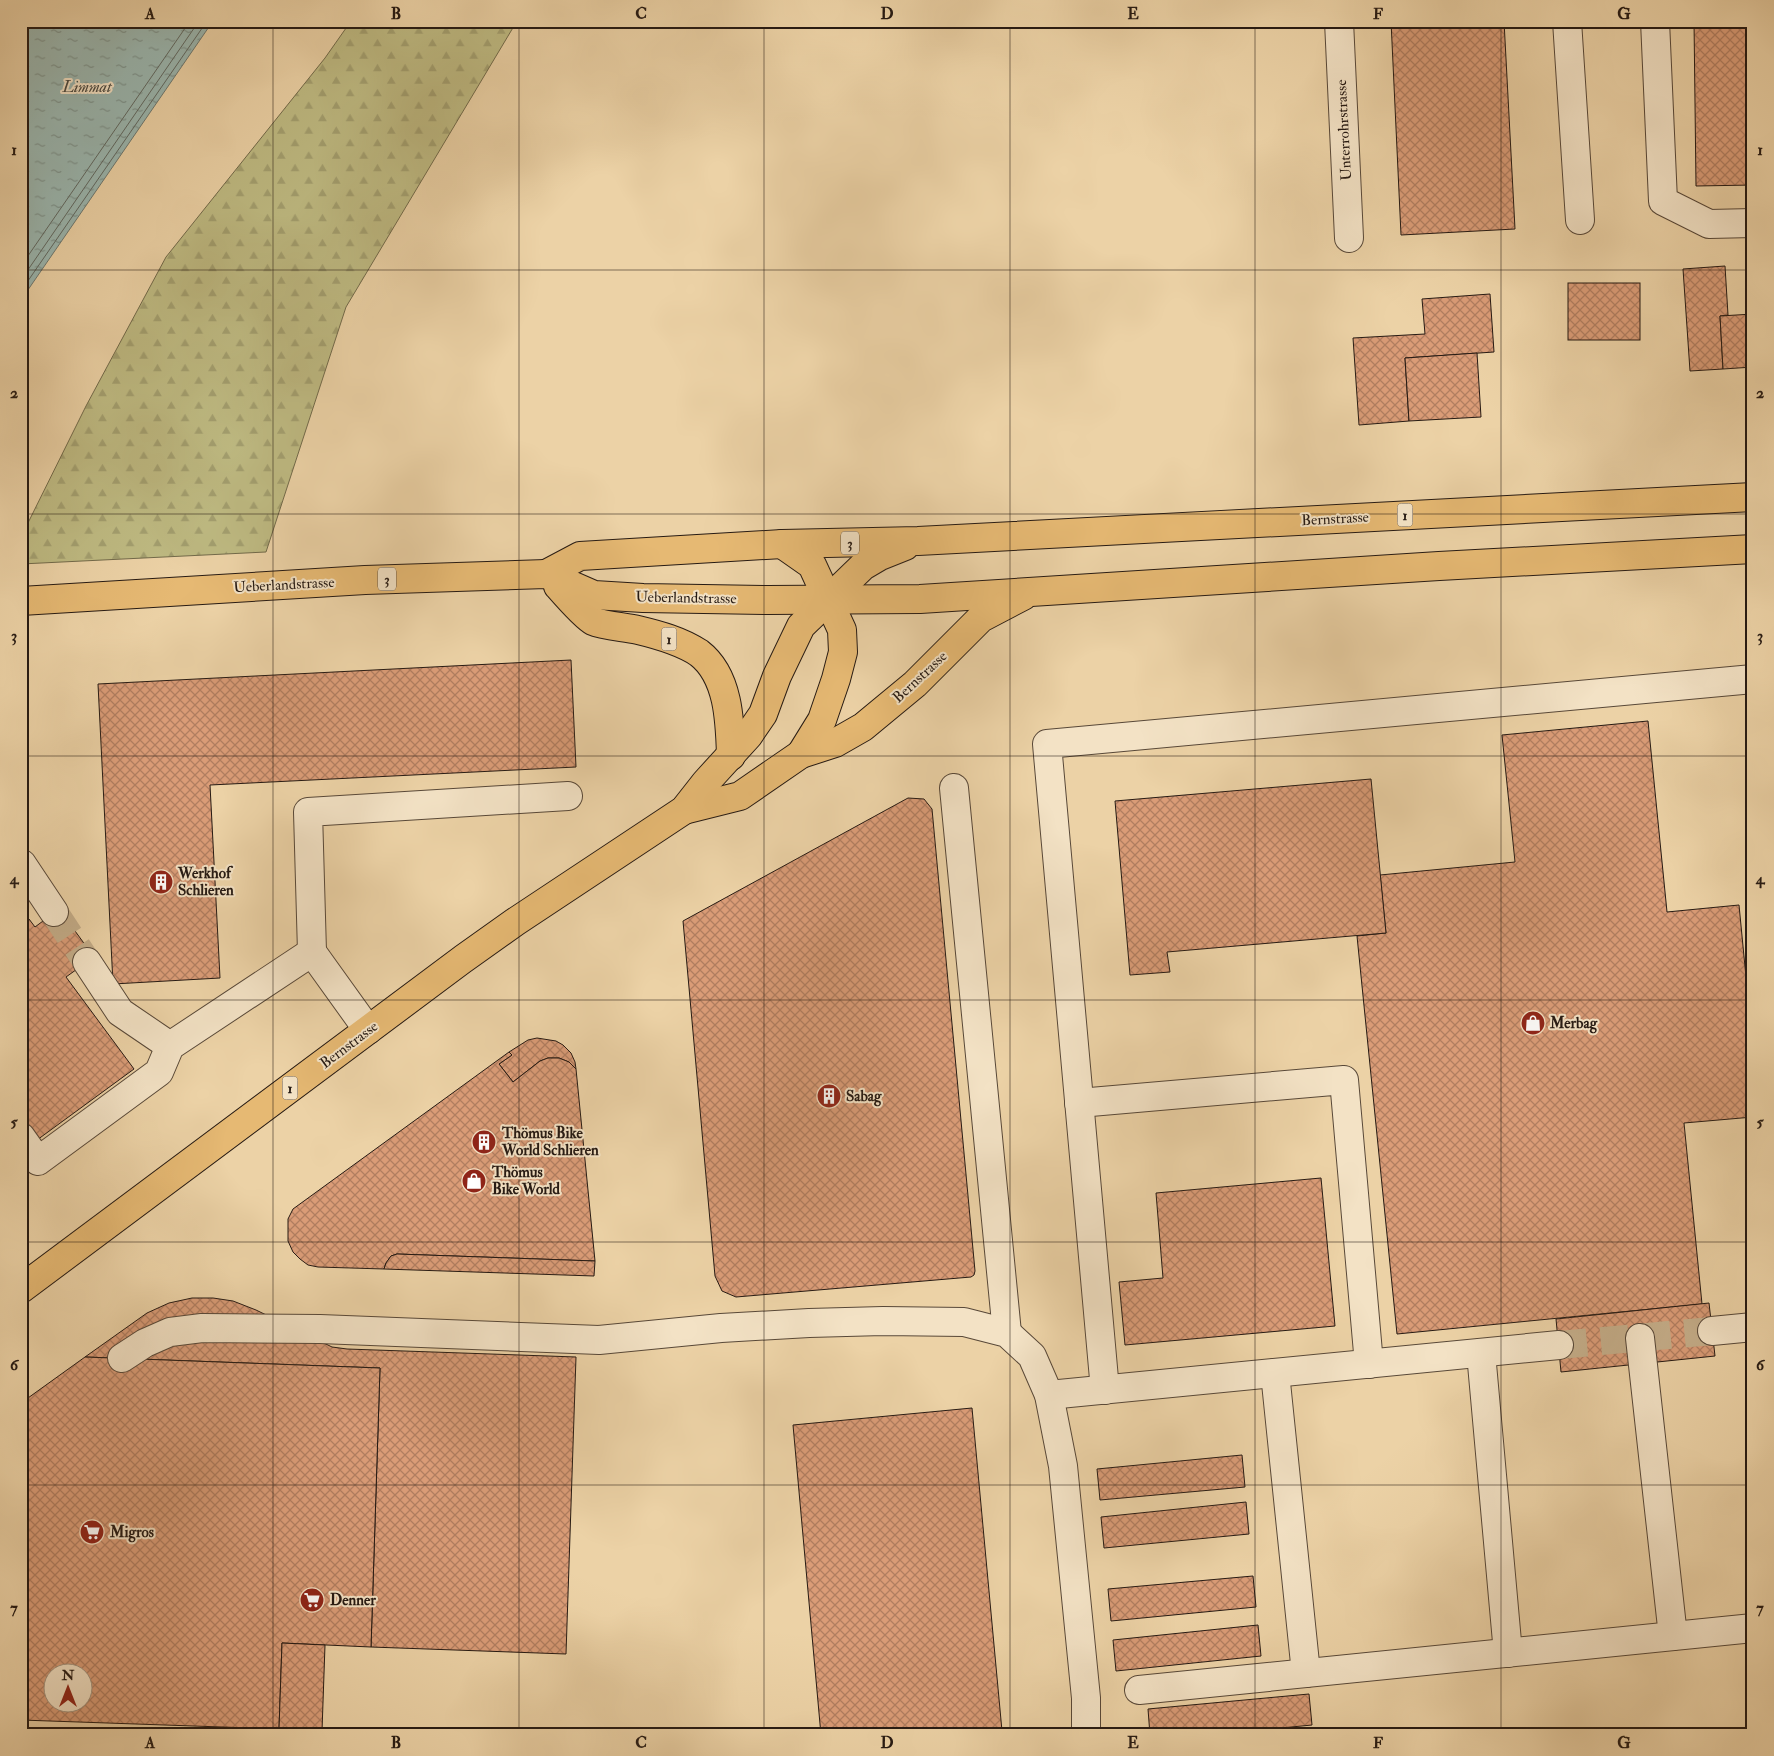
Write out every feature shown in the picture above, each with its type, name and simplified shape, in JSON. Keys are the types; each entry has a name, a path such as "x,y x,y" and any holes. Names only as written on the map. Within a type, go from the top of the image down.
{"main road":[{"name":"Bernstrasse","path":"782,544 918,541 1753,497"},
{"name":"Bernstrasse","path":"21,1289 515,922 684,810 706,782 748,736 763,714 777,676 802,626 863,566 880,556 918,541"},
{"name":"Bernstrasse","path":"782,544 812,565 842,630 843,652 836,679 822,720 801,754"},
{"name":"Ueberlandstrasse","path":"546,574 580,556 782,544"},
{"name":"Bernstrasse","path":"829,600 920,599 1753,549"},
{"name":"Ueberlandstrasse","path":"21,601 365,580 546,574 594,595 643,598 829,600"},
{"name":"1","path":"546,574 592,620 667,637 698,653 710,665 718,679 727,705 731,756"},
{"name":"Bernstrasse","path":"684,810 740,796 801,754 835,743 863,727 915,684 981,618 1033,591"}],"lane":[{"name":"Unterrohrstrasse","path":"1339,21 1349,238"},
{"path":"1568,21 1580,220"},
{"path":"1655,21 1663,201 1709,224 1753,223"},
{"path":"1105,1390 1047,744 1753,679"},
{"path":"954,788 1007,1333"},
{"path":"368,1030 312,952 308,812 568,796"},
{"path":"21,865 54,912"},
{"path":"21,1136 38,1161 159,1072 170,1046 312,952"},
{"path":"87,962 120,1012 170,1046"},
{"path":"1079,1103 1344,1080 1369,1364"},
{"path":"122,1358 144,1343 170,1332 202,1328 330,1329 599,1340 721,1328 883,1321 964,1322 1007,1333 1032,1356 1049,1395 1063,1466 1086,1698 1086,1735"},
{"path":"1712,1331 1753,1327"},
{"path":"1640,1338 1673,1636"},
{"path":"1049,1395 1559,1345"},
{"path":"1480,1353 1508,1652"},
{"path":"1275,1373 1306,1673"},
{"path":"1139,1690 1753,1628"}],"green space":[{"path":"351,21 517,21 346,307 266,552 21,564 21,537 86,406 166,257 325,58"}],"water":[{"name":"Limmat","path":"21,21 213,21 21,300"}],"building":[{"path":"1391,21 1504,21 1515,229 1401,235"},
{"path":"1694,21 1753,21 1753,185 1696,186"},
{"path":"1725,266 1728,315 1720,316 1723,369 1690,371 1683,269"},
{"path":"1568,283 1640,283 1640,340 1568,340"},
{"path":"1490,294 1494,352 1405,358 1409,421 1359,425 1353,338 1425,334 1422,299"},
{"path":"1753,314 1753,367 1723,369 1720,316"},
{"path":"1477,353 1481,417 1409,421 1405,358"},
{"name":"Werkhof Schlieren","path":"571,660 576,767 210,785 220,978 113,984 98,684"},
{"path":"1648,721 1667,912 1739,905 1753,1049 1753,1117 1684,1123 1702,1304 1397,1334 1357,936 1386,933 1380,875 1515,862 1502,735"},
{"path":"1371,779 1386,933 1167,952 1170,972 1130,975 1115,801"},
{"name":"Sabag","path":"908,798 924,799 932,809 974,1275 971,1277 736,1297 722,1291 715,1276 683,921"},
{"path":"59,909 94,957 66,977 134,1069 37,1140 21,1118 21,925 29,919 35,927"},
{"path":"537,1038 556,1041 563,1045 571,1053 576,1069 569,1062 559,1058 548,1058 540,1061 513,1082 499,1064 512,1055 509,1052 528,1040"},
{"name":"Thömus Bike World Schlieren","path":"509,1052 512,1055 499,1064 513,1082 540,1061 548,1058 559,1058 569,1062 576,1069 595,1261 397,1254 391,1256 384,1269 318,1267 308,1265 293,1252 288,1241 288,1219 293,1209"},
{"path":"1321,1178 1335,1326 1125,1345 1119,1282 1163,1278 1156,1193"},
{"path":"397,1254 595,1261 594,1276 384,1269 391,1256"},
{"path":"192,1298 213,1298 233,1301 256,1310 332,1347 576,1357 566,1654 371,1647 380,1368 85,1357 147,1313 169,1303"},
{"path":"1709,1303 1715,1356 1561,1372 1556,1319"},
{"path":"85,1357 380,1368 371,1647 282,1643 279,1729 21,1720 21,1403"},
{"path":"972,1408 1002,1731 963,1735 821,1735 793,1425"},
{"path":"1242,1455 1245,1487 1100,1500 1097,1469"},
{"path":"1246,1502 1249,1534 1104,1548 1101,1517"},
{"path":"1253,1576 1256,1607 1111,1621 1108,1589"},
{"path":"1258,1625 1261,1656 1116,1671 1113,1640"},
{"path":"282,1643 325,1645 322,1731 279,1729"},
{"path":"1309,1694 1312,1725 1209,1735 1150,1735 1148,1709"}],"tunnel":[{"path":"54,912 87,962"},
{"path":"1559,1345 1712,1331"}],"place":[{"name":"Werkhof Schlieren","path":"161,882"},
{"name":"Merbag","path":"1533,1023"},
{"name":"Sabag","path":"829,1096"},
{"name":"Thömus Bike World Schlieren","path":"484,1142"},
{"name":"Thömus Bike World","path":"474,1181"},
{"name":"Migros","path":"92,1532"},
{"name":"Denner","path":"312,1600"}]}
